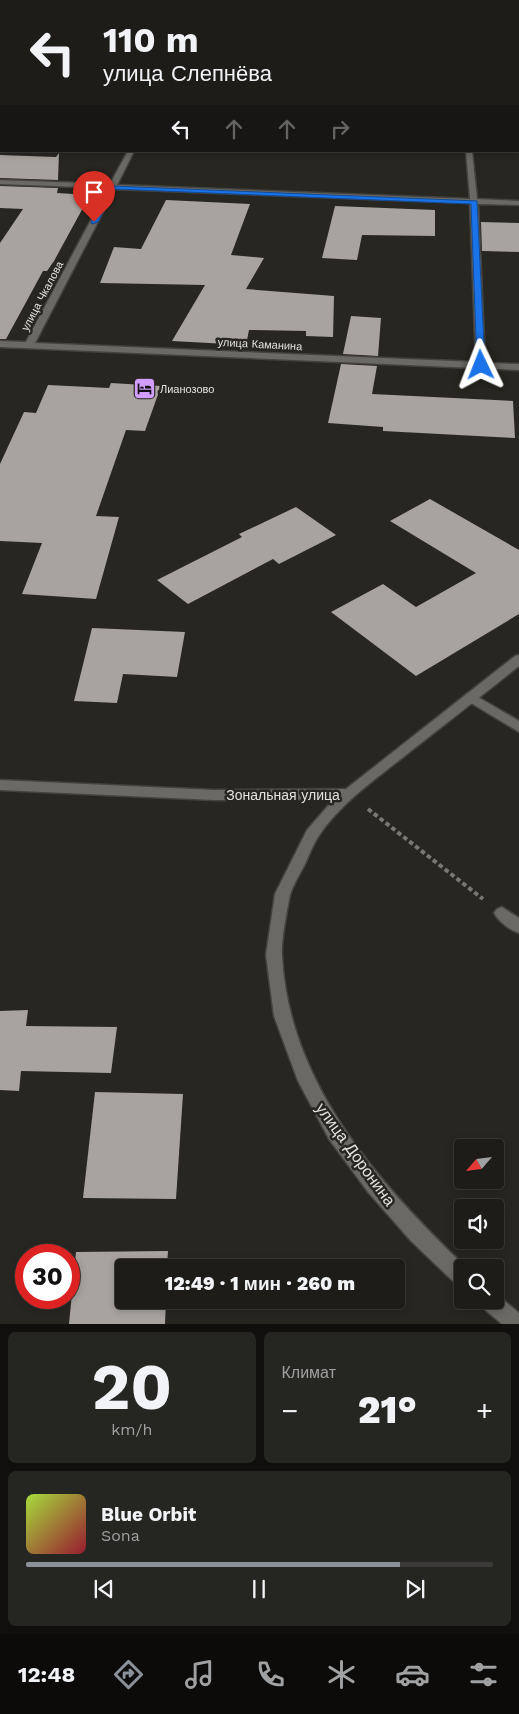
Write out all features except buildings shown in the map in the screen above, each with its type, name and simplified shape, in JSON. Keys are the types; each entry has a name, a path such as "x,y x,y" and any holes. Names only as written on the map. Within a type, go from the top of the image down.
{"street":[{"name":"улица Чкалова","path":"29,345 131,152"},
{"path":"468,152 474,202 481,365"},
{"path":"0,182 519,203"},
{"name":"улица Каманина","path":"0,344 519,367"},
{"name":"Зональная улица","path":"0,785 214,795 350,794 519,660"},
{"path":"471,697 519,727"},
{"name":"улица Доронина","path":"350,794 331,810 312,834 297,860 284,896 276,928 275,965 277,998 300,1068 323,1115 388,1201 440,1257 454,1269"},
{"path":"502,913 519,927"},
{"path":"499,1309 516,1324"}],"path":[{"path":"350,794 502,913"}],"place":[{"name":"Лианозово","path":"144,389"}],"route":[{"path":"94,222 113,187 474,202 481,365"}]}
